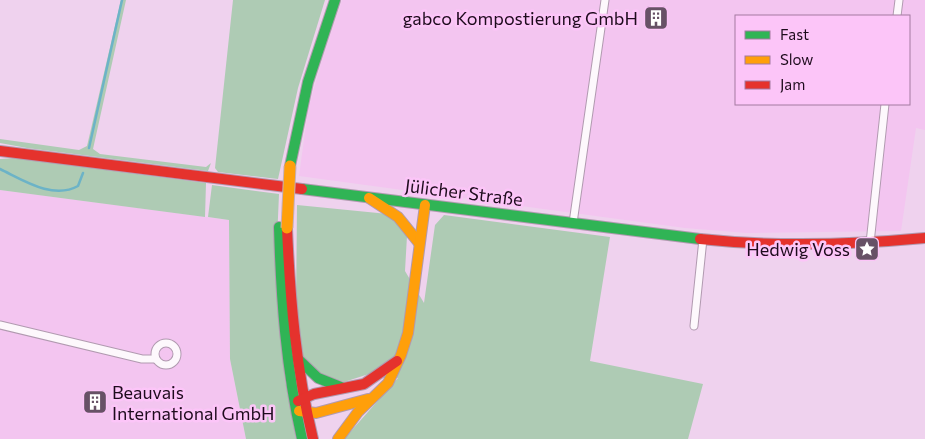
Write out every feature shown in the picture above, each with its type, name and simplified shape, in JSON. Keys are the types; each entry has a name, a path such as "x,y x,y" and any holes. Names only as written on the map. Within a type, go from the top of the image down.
{"main road":[{"path":"313,439 299,406 282,312 283,228 290,129 302,80 330,0"},
{"path":"287,166 306,87 335,0"},
{"name":"Jülicher Straße","path":"0,151 703,239 792,245 870,243 925,238"},
{"path":"369,198 392,211 407,224 420,243"},
{"path":"338,439 348,424 373,396 388,383 398,360 408,333 425,205"},
{"path":"283,228 297,357 302,439"},
{"path":"297,357 318,378 347,389"},
{"path":"299,406 371,381 398,360"},
{"path":"299,406 316,413 360,403 373,396"}],"street":[{"path":"573,223 605,0"},
{"path":"897,15 899,0"},
{"path":"870,243 885,105"},
{"path":"694,326 703,239"},
{"path":"0,325 142,359 155,359"}],"shaded area":[{"path":"342,0 925,0 925,130 916,128 901,231 747,233 685,228 299,176 308,110"},
{"path":"0,190 229,220 230,359 246,439 0,439"}],"green space":[{"path":"121,0 126,0 93,149 100,154 206,167 211,163 208,171 0,143 0,139 79,150 87,146"},
{"path":"233,0 325,0 298,88 278,179 218,172 215,168"},
{"path":"15,158 206,183 205,217 0,190 0,159"},
{"path":"212,185 279,194 276,264 285,380 296,439 246,439 230,359 229,220 208,217"},
{"path":"297,205 388,214 401,224 407,236 405,271 424,303 435,225 444,215 610,237 590,361 703,384 688,439 344,439 398,378 375,372 344,382 319,374 303,356 296,308"}],"waterway":[{"path":"89,148 122,0"},
{"path":"0,169 38,187 58,191 78,186 83,173"}],"traffic: fast":[{"path":"290,166 308,82 335,0"},
{"path":"302,189 700,239"},
{"path":"279,227 285,334 296,413 302,439"},
{"path":"297,358 318,378 343,388"}],"traffic: slow":[{"path":"287,228 290,166"},
{"path":"369,198 398,217 419,243"},
{"path":"338,439 358,412 388,383 401,355 408,333 425,205"},
{"path":"299,411 316,413 368,399"}],"traffic: jam":[{"path":"0,151 302,189"},
{"path":"287,228 295,334 302,386 313,439"},
{"path":"700,239 728,242 812,244 925,238"},
{"path":"298,401 314,394 364,384 397,361"}],"place":[{"name":"gabco Kompostierung GmbH","path":"656,18"},
{"name":"Hedwig Voss","path":"867,249"},
{"name":"Beauvais International GmbH","path":"95,402"}]}
